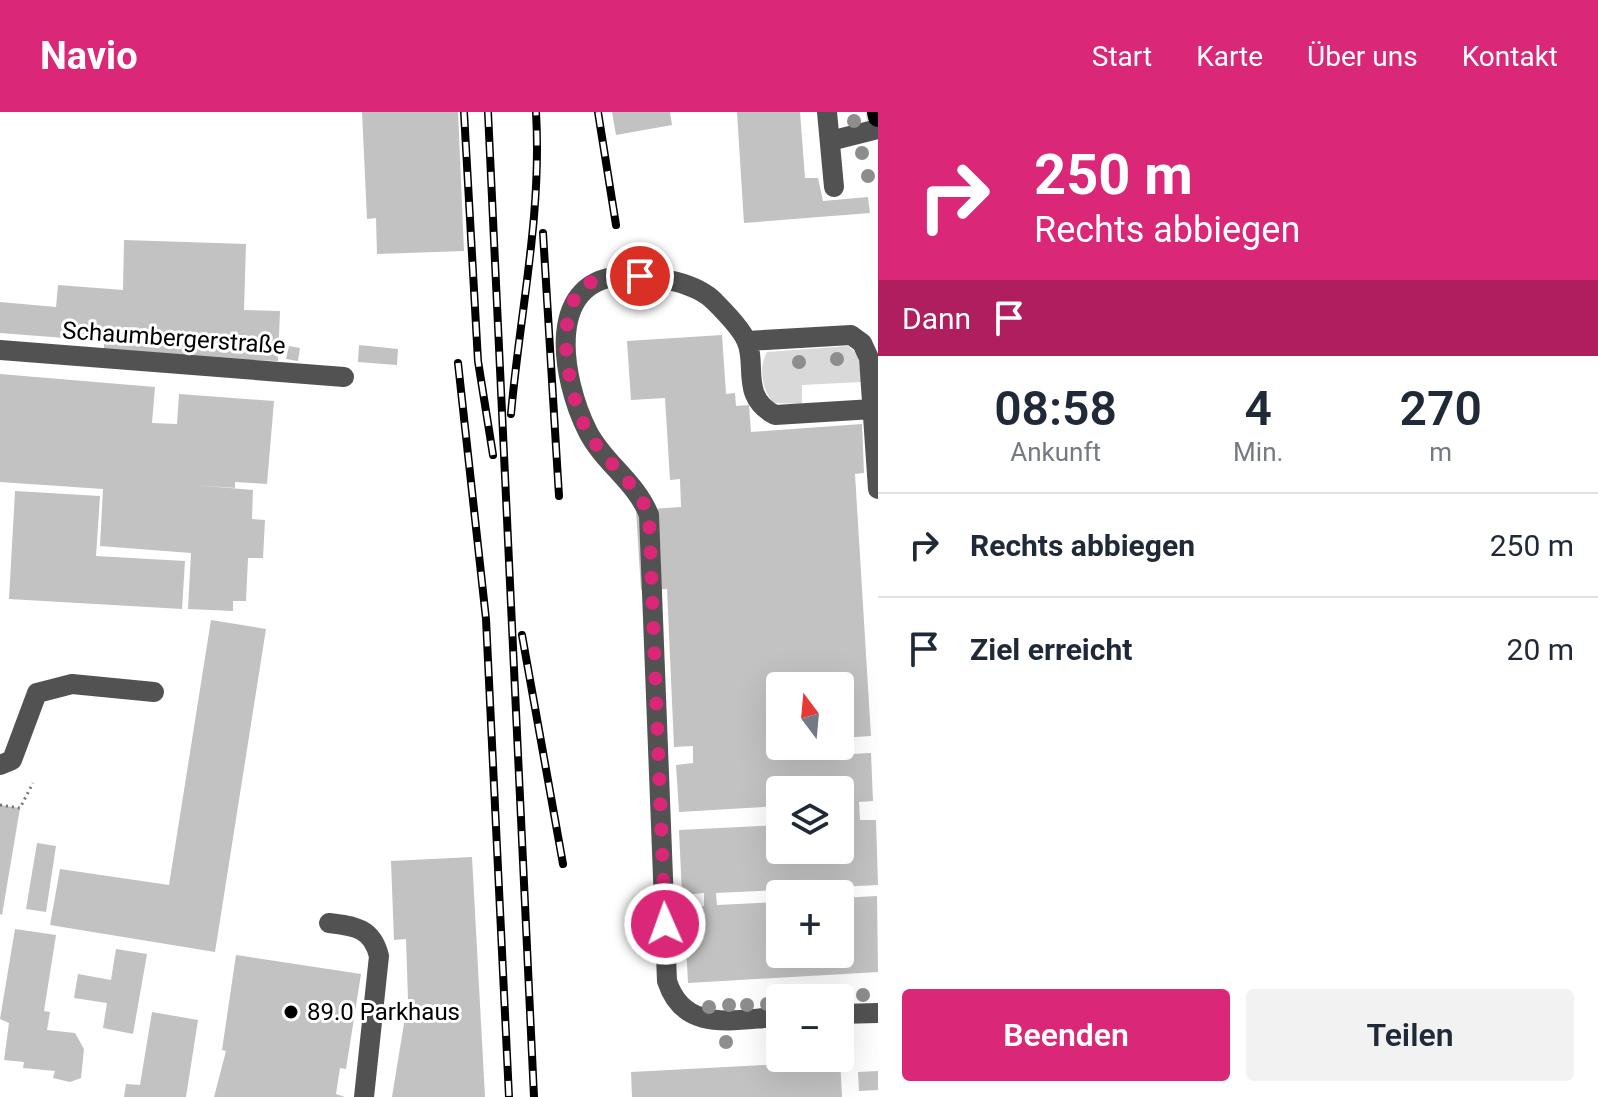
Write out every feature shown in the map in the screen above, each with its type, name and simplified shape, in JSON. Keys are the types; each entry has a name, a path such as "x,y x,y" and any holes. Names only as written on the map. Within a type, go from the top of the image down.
{"street":[{"path":"827,112 834,187"},
{"path":"830,141 878,129"},
{"path":"766,1018 715,1020 690,1015 674,1002 667,981 649,515 642,497 589,435 575,404 567,366 569,312 574,299 585,286 614,275 640,276 698,290 713,299 747,341 750,380 768,411 775,415 873,409"},
{"path":"747,341 851,335 868,351 878,489"},
{"name":"Schaumbergerstraße","path":"0,350 344,377"},
{"path":"0,765 12,760 37,693 72,684 154,692"},
{"path":"329,923 362,928 373,940 379,956 380,976 364,1097"},
{"path":"854,1014 878,1013"}],"path":[{"path":"0,805 20,808 33,783"}],"shaded area":[{"path":"848,346 859,356 861,382 802,385 802,404 774,403 770,398 762,372 767,352"}],"building":[{"path":"362,112 458,112 464,251 377,254 376,218 367,219"},
{"path":"612,112 670,112 672,125 616,135"},
{"path":"737,112 800,112 805,178 818,178 823,201 868,197 870,213 744,223"},
{"path":"124,240 246,244 244,310 280,311 278,361 104,355 104,341 0,333 0,302 56,307 58,285 123,290"},
{"path":"722,335 726,394 735,393 736,406 749,405 751,432 862,424 864,473 855,474 871,736 854,737 854,672 766,672 766,760 854,760 854,754 871,753 873,801 859,802 860,820 876,820 878,885 854,886 854,880 766,880 766,891 716,893 717,905 766,903 766,968 854,968 854,897 877,896 878,972 688,983 684,907 704,906 704,893 682,895 679,830 766,826 766,864 854,864 854,776 766,776 766,807 679,812 676,765 693,763 693,746 674,747 667,589 641,590 636,510 681,507 680,479 670,480 665,398 631,400 627,341"},
{"path":"359,345 398,349 397,365 358,362"},
{"path":"289,346 300,348 298,361 286,359"},
{"path":"0,374 155,387 152,423 177,424 179,394 274,401 267,484 235,482 235,488 194,485 253,490 252,519 265,520 263,558 248,558 246,601 233,601 233,611 188,609 191,553 100,546 103,489 0,482"},
{"path":"15,491 100,496 96,556 185,561 182,609 9,599"},
{"path":"211,620 266,629 215,952 50,925 60,869 169,885"},
{"path":"0,805 20,808 2,915 0,914"},
{"path":"37,843 56,846 46,912 26,909"},
{"path":"472,857 485,1097 392,1097 408,999 406,939 394,940 391,861"},
{"path":"15,929 56,935 44,1011 50,1012 47,1030 75,1033 84,1049 81,1078 70,1082 53,1078 55,1071 23,1068 24,1062 4,1060 9,1023 0,1019"},
{"path":"116,949 147,954 133,1034 103,1028 107,1003 74,998 78,974 111,980"},
{"name":"89.0 Parkhaus","path":"236,955 361,974 346,1069 340,1068 336,1094 345,1097 214,1097 226,1051 222,1050"},
{"path":"152,1012 198,1020 186,1097 124,1097 126,1084 140,1085"},
{"path":"766,1065 766,1072 841,1072 842,1097 632,1097 631,1072"},
{"path":"878,1071 878,1090 859,1091 858,1072"}],"railway":[{"path":"464,112 478,361 493,455"},
{"path":"488,112 534,1097"},
{"path":"511,414 533,227 536,112"},
{"path":"598,112 616,225"},
{"path":"543,233 559,496"},
{"path":"458,363 486,619 509,1097"},
{"path":"522,635 563,864"}],"place":[{"name":"89.0 Parkhaus","path":"291,1012"}],"route":[{"path":"640,276 601,278 585,286 574,299 569,312 567,366 575,404 589,435 642,497 649,515 665,924"}]}
